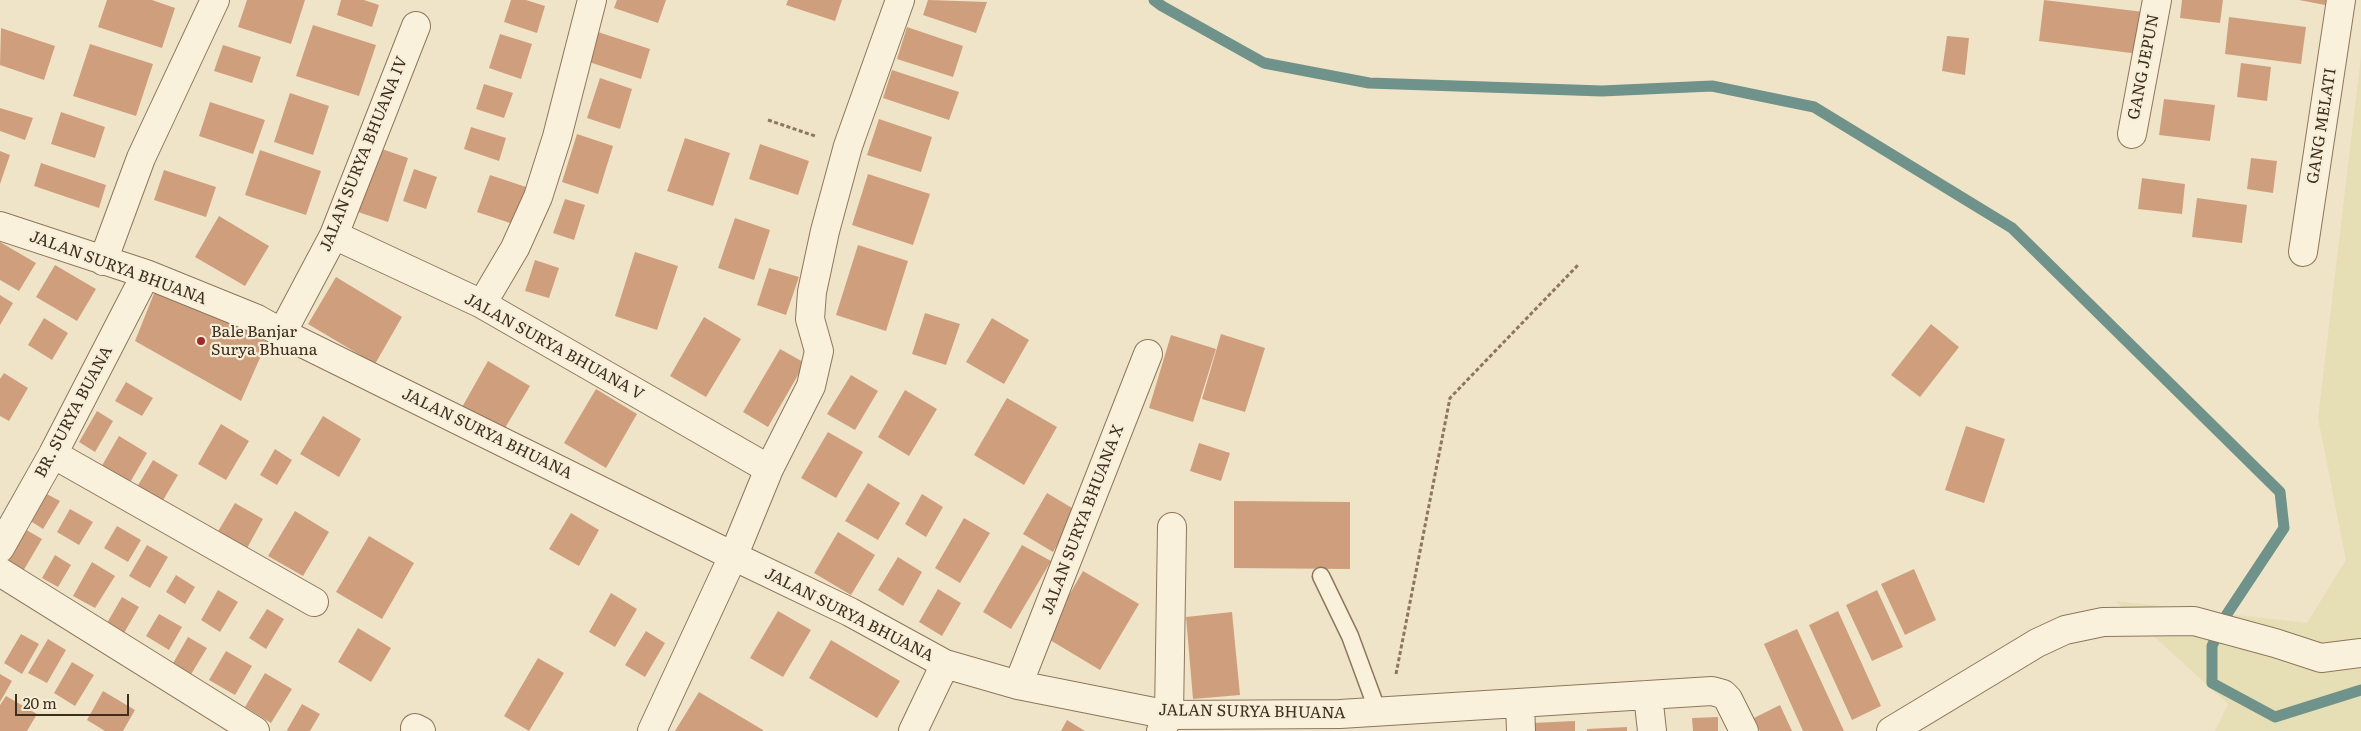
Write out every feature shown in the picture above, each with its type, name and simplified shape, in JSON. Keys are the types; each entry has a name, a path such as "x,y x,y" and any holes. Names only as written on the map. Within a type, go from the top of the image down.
{"street":[{"path":"103,261 141,158 215,0"},
{"path":"482,304 515,248 538,197 557,136 592,0"},
{"path":"652,731 734,554 770,469 811,386 818,363 819,351 810,319 812,292 825,230 848,146 900,0"},
{"name":"GANG JEPUN","path":"2132,134 2157,0"},
{"name":"GANG MELATI","path":"2303,252 2341,0"},
{"name":"JALAN SURYA BHUANA IV","path":"282,333 334,235 416,26"},
{"name":"JALAN SURYA BHUANA","path":"0,226 146,274 258,319 282,333 850,612 945,664 1165,723 1384,718 1520,704 1712,691 1723,694 1744,731"},
{"name":"JALAN SURYA BHUANA V","path":"334,235 482,304 770,469"},
{"name":"BR. SURYA BUANA","path":"0,548 53,454 146,274"},
{"name":"JALAN SURYA BHUANA X","path":"1018,685 1148,354"},
{"path":"53,454 314,602"},
{"path":"1165,723 1172,527"},
{"path":"0,572 255,731"},
{"path":"1891,731 2037,643 2065,630 2103,622 2194,621 2275,643 2321,658 2361,653"},
{"path":"913,731 945,664"},
{"path":"1648,695 1652,731"},
{"path":"1520,704 1521,731"}],"lane":[{"path":"1321,576 1350,636 1384,718"}],"path":[{"path":"768,120 848,146"},
{"path":"1384,718 1450,398 1578,266"}],"shaded area":[{"path":"2361,56 2361,731 2215,731 2228,704 2115,601 2307,623 2346,560 2318,418"}],"building":[{"path":"107,0 152,0 175,8 162,48 98,27"},
{"path":"247,0 305,0 291,44 238,27"},
{"path":"341,0 364,0 379,5 372,27 337,15"},
{"path":"511,0 526,0 545,6 537,33 504,22"},
{"path":"617,0 666,0 658,23 614,8"},
{"path":"788,0 842,0 835,21 786,5"},
{"path":"928,0 987,2 976,33 923,15"},
{"path":"2044,0 2152,13 2146,55 2039,41"},
{"path":"2182,0 2223,0 2220,23 2180,18"},
{"path":"2299,0 2326,0 2325,5"},
{"path":"2229,17 2306,27 2301,64 2225,54"},
{"path":"313,25 376,45 359,96 296,76"},
{"path":"907,27 963,46 953,77 897,59"},
{"path":"1,28 55,46 44,80 0,65"},
{"path":"598,32 650,49 641,79 589,62"},
{"path":"500,34 532,44 521,79 489,68"},
{"path":"1947,36 1969,38 1965,75 1942,71"},
{"path":"90,44 153,64 136,116 73,96"},
{"path":"223,45 261,57 252,83 214,71"},
{"path":"2241,63 2271,67 2267,101 2237,97"},
{"path":"892,70 959,92 949,120 883,98"},
{"path":"600,78 632,89 620,129 587,118"},
{"path":"484,84 513,93 504,118 476,109"},
{"path":"290,93 329,106 313,155 274,142"},
{"path":"2164,99 2215,105 2210,141 2159,135"},
{"path":"210,102 265,120 253,154 199,136"},
{"path":"0,108 33,118 25,140 0,131"},
{"path":"61,112 105,127 95,158 51,144"},
{"path":"879,119 932,137 921,172 867,155"},
{"path":"471,127 506,138 499,161 464,149"},
{"path":"577,134 613,146 598,194 562,182"},
{"path":"685,138 730,153 713,206 667,191"},
{"path":"760,144 809,161 798,195 749,179"},
{"path":"379,148 408,158 388,222 358,212"},
{"path":"260,150 321,171 306,215 245,195"},
{"path":"0,151 10,155 0,184"},
{"path":"2251,158 2277,161 2273,193 2247,189"},
{"path":"41,163 106,185 99,208 34,186"},
{"path":"414,169 437,177 426,209 403,201"},
{"path":"164,170 216,187 206,217 154,200"},
{"path":"868,174 930,194 913,245 852,225"},
{"path":"490,175 529,188 516,225 477,212"},
{"path":"2142,178 2185,184 2182,214 2138,209"},
{"path":"2197,198 2247,205 2242,243 2192,237"},
{"path":"565,199 585,205 574,240 553,233"},
{"path":"219,216 269,246 245,286 195,257"},
{"path":"735,218 770,230 754,280 718,268"},
{"path":"0,242 36,263 19,291 0,280"},
{"path":"858,245 908,261 886,331 836,315"},
{"path":"635,252 678,266 657,330 615,316"},
{"path":"535,260 559,268 549,298 525,291"},
{"path":"55,265 96,289 77,321 36,297"},
{"path":"769,268 799,277 786,315 757,305"},
{"path":"336,277 402,317 375,364 308,324"},
{"name":"Bale Banjar Surya Bhuana","path":"159,281 267,342 241,401 135,341"},
{"path":"0,295 13,303 0,325"},
{"path":"925,313 960,324 946,365 912,354"},
{"path":"704,317 741,339 706,397 670,376"},
{"path":"44,318 68,333 52,360 28,345"},
{"path":"992,318 1029,340 1004,384 966,362"},
{"path":"1931,324 1959,347 1920,397 1891,375"},
{"path":"1221,334 1265,348 1245,412 1202,399"},
{"path":"1171,335 1216,349 1193,422 1149,408"},
{"path":"780,349 805,363 768,427 743,412"},
{"path":"488,361 530,386 502,433 461,409"},
{"path":"4,373 28,388 9,421 0,416 0,379"},
{"path":"851,375 878,391 855,430 827,414"},
{"path":"126,382 153,398 142,416 115,401"},
{"path":"596,389 637,414 606,468 564,443"},
{"path":"905,390 937,409 909,456 878,437"},
{"path":"1007,398 1057,427 1024,485 974,455"},
{"path":"97,411 113,421 95,452 79,442"},
{"path":"323,416 361,439 339,477 300,454"},
{"path":"221,424 249,441 226,480 198,464"},
{"path":"1966,426 2005,439 1984,503 1945,490"},
{"path":"828,432 863,452 836,498 801,478"},
{"path":"119,436 147,453 128,486 100,469"},
{"path":"1199,443 1230,453 1221,481 1190,471"},
{"path":"275,449 292,460 277,485 260,475"},
{"path":"153,460 178,475 162,502 137,487"},
{"path":"868,483 900,503 878,540 845,521"},
{"path":"45,493 60,501 43,529 29,520"},
{"path":"1047,493 1077,511 1053,552 1023,534"},
{"path":"922,494 943,507 926,537 905,524"},
{"path":"1234,501 1350,502 1350,569 1234,568"},
{"path":"235,503 263,519 246,550 217,533"},
{"path":"70,509 93,522 79,545 57,532"},
{"path":"295,511 329,532 303,576 268,556"},
{"path":"571,513 599,530 579,566 549,549"},
{"path":"964,518 990,533 960,583 935,568"},
{"path":"117,526 141,540 128,562 104,548"},
{"path":"23,528 42,539 22,573 3,561"},
{"path":"838,532 875,555 851,595 814,573"},
{"path":"369,536 414,563 382,619 336,592"},
{"path":"147,545 168,557 150,588 129,576"},
{"path":"1022,545 1051,561 1011,629 983,612"},
{"path":"55,555 71,565 58,587 42,578"},
{"path":"898,557 922,572 903,606 878,590"},
{"path":"92,562 115,576 95,608 73,596"},
{"path":"1914,569 1936,620 1905,635 1881,584"},
{"path":"1083,571 1139,604 1100,670 1045,637"},
{"path":"176,575 195,587 185,604 166,592"},
{"path":"938,589 961,603 942,636 919,622"},
{"path":"218,590 238,602 220,632 201,620"},
{"path":"1877,590 1903,647 1872,661 1846,605"},
{"path":"611,593 637,609 615,647 589,632"},
{"path":"122,597 139,607 124,633 107,623"},
{"path":"267,609 284,619 266,649 249,638"},
{"path":"778,611 811,630 783,677 750,658"},
{"path":"1838,611 1881,706 1852,720 1809,625"},
{"path":"1232,612 1240,695 1193,699 1186,617"},
{"path":"159,614 182,627 169,650 146,636"},
{"path":"358,628 391,648 371,682 338,662"},
{"path":"1797,629 1844,731 1803,731 1764,644"},
{"path":"646,631 665,643 645,677 625,665"},
{"path":"21,634 39,644 22,674 4,663"},
{"path":"188,637 207,648 190,676 172,665"},
{"path":"48,639 66,650 47,683 28,673"},
{"path":"831,640 900,681 877,718 809,678"},
{"path":"226,651 252,666 235,695 209,680"},
{"path":"538,658 564,673 529,731 504,716"},
{"path":"72,662 94,675 75,706 54,693"},
{"path":"265,673 292,689 271,723 245,707"},
{"path":"0,674 12,681 0,702"},
{"path":"103,691 135,710 123,731 105,731 87,720"},
{"path":"699,692 763,730 763,731 675,731"},
{"path":"6,696 37,714 27,731 0,731 0,705"},
{"path":"302,704 320,714 310,731 288,731 287,730"},
{"path":"1780,705 1792,731 1760,731 1754,718"},
{"path":"1718,717 1718,731 1693,731 1692,718"},
{"path":"1067,720 1085,731 1061,731"},
{"path":"1575,721 1575,731 1532,731 1532,723"},
{"path":"1627,727 1627,731 1587,731 1587,729"}],"waterway":[{"path":"1154,0 1264,63 1369,83 1602,91 1712,86 1814,107 2012,228 2280,492 2284,528 2227,614 2212,646 2212,683 2275,717 2361,690"}],"place":[{"name":"Bale Banjar Surya Bhuana","path":"201,341"}]}
